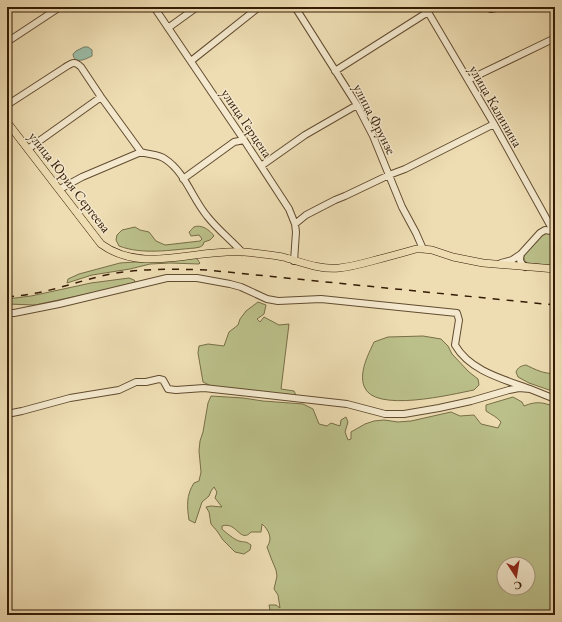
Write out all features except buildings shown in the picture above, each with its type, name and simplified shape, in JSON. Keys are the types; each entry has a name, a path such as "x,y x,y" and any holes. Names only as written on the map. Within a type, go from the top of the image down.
{"main road":[{"name":"улица Юрия Сергеева","path":"7,122 101,244 109,250 125,256 140,259 160,259 232,251 282,257 320,267 340,268 416,249 423,249 459,259 483,263 555,269"}],"street":[{"path":"7,42 60,7"},
{"name":"улица Герцена","path":"154,7 289,208 295,224 296,232 294,261"},
{"path":"168,28 197,7"},
{"path":"191,61 258,7"},
{"name":"улица Фрунзе","path":"295,7 357,105 375,141 402,207 423,249"},
{"path":"491,9 501,7"},
{"path":"335,71 427,10"},
{"name":"улица Калинина","path":"427,10 494,124 546,217 552,223 555,234"},
{"path":"468,80 555,38"},
{"path":"7,105 73,62 77,63 141,152 158,155 171,163 179,172 206,216 242,252"},
{"path":"28,149 101,97"},
{"path":"261,166 304,135 357,105"},
{"path":"295,224 306,215 335,200 404,170 494,124"},
{"path":"183,179 234,142 244,140"},
{"path":"60,189 82,177 141,152"},
{"path":"494,264 512,260 521,254 546,225 546,217"},
{"path":"540,233 548,230 555,234"},
{"path":"521,254 521,263 525,267"},
{"path":"7,313 59,304 167,278 197,278 230,284 267,299 278,301 321,299 457,313 459,320 455,345 459,353 467,361 484,372 555,398"},
{"path":"7,414 70,398 119,390 136,382 159,379 163,380 168,388 176,390 204,388 347,404 386,414 404,414 439,408 509,390 519,388 530,389"}],"shaded area":[{"path":"84,47 88,47 92,50 92,56 81,60 76,59 73,54"},
{"path":"197,226 205,228 214,236 210,240 204,242 200,247 195,248 147,251 128,249 119,246 116,240 117,235 122,230 135,227 149,232 156,241 165,245 200,241 202,239 199,235 191,236 189,232 193,227"},
{"path":"543,233 551,234 555,237 555,266 527,263 524,259 525,253"},
{"path":"195,258 200,263 199,264 150,264 92,275 67,283 68,279 79,274 120,263"},
{"path":"129,278 135,281 134,284 35,305 7,304 7,299 31,296 91,283"},
{"path":"258,302 266,305 264,314 257,319 260,322 264,317 279,325 289,324 281,389 294,391 297,397 211,386 203,382 198,353 199,346 208,344 224,346 229,332 238,325 240,319 246,311"},
{"path":"423,336 441,339 448,346 452,354 478,379 479,385 474,390 414,400 397,401 382,399 370,394 364,386 363,369 374,342 388,337"},
{"path":"526,365 536,370 555,373 555,392 529,383 518,377 516,372 518,369 521,366"},
{"path":"211,396 303,404 313,409 319,424 327,426 331,423 340,426 341,420 346,417 348,422 345,432 348,440 351,439 351,432 374,421 411,421 451,412 460,416 474,415 481,424 498,428 501,422 486,411 486,405 513,397 522,402 524,406 532,403 540,403 555,407 555,615 273,615 269,605 276,605 280,608 278,595 274,589 277,576 267,547 270,538 264,526 262,524 261,532 251,532 244,535 227,525 222,526 222,529 233,538 251,545 250,550 244,554 235,552 223,540 211,524 209,512 206,507 222,507 215,498 217,492 214,487 209,496 202,502 195,523 189,520 188,497 194,483 199,481 201,472 199,451 208,403"}],"railway":[{"path":"7,297 46,291 106,275 144,270 181,269 207,270 555,305"}]}
